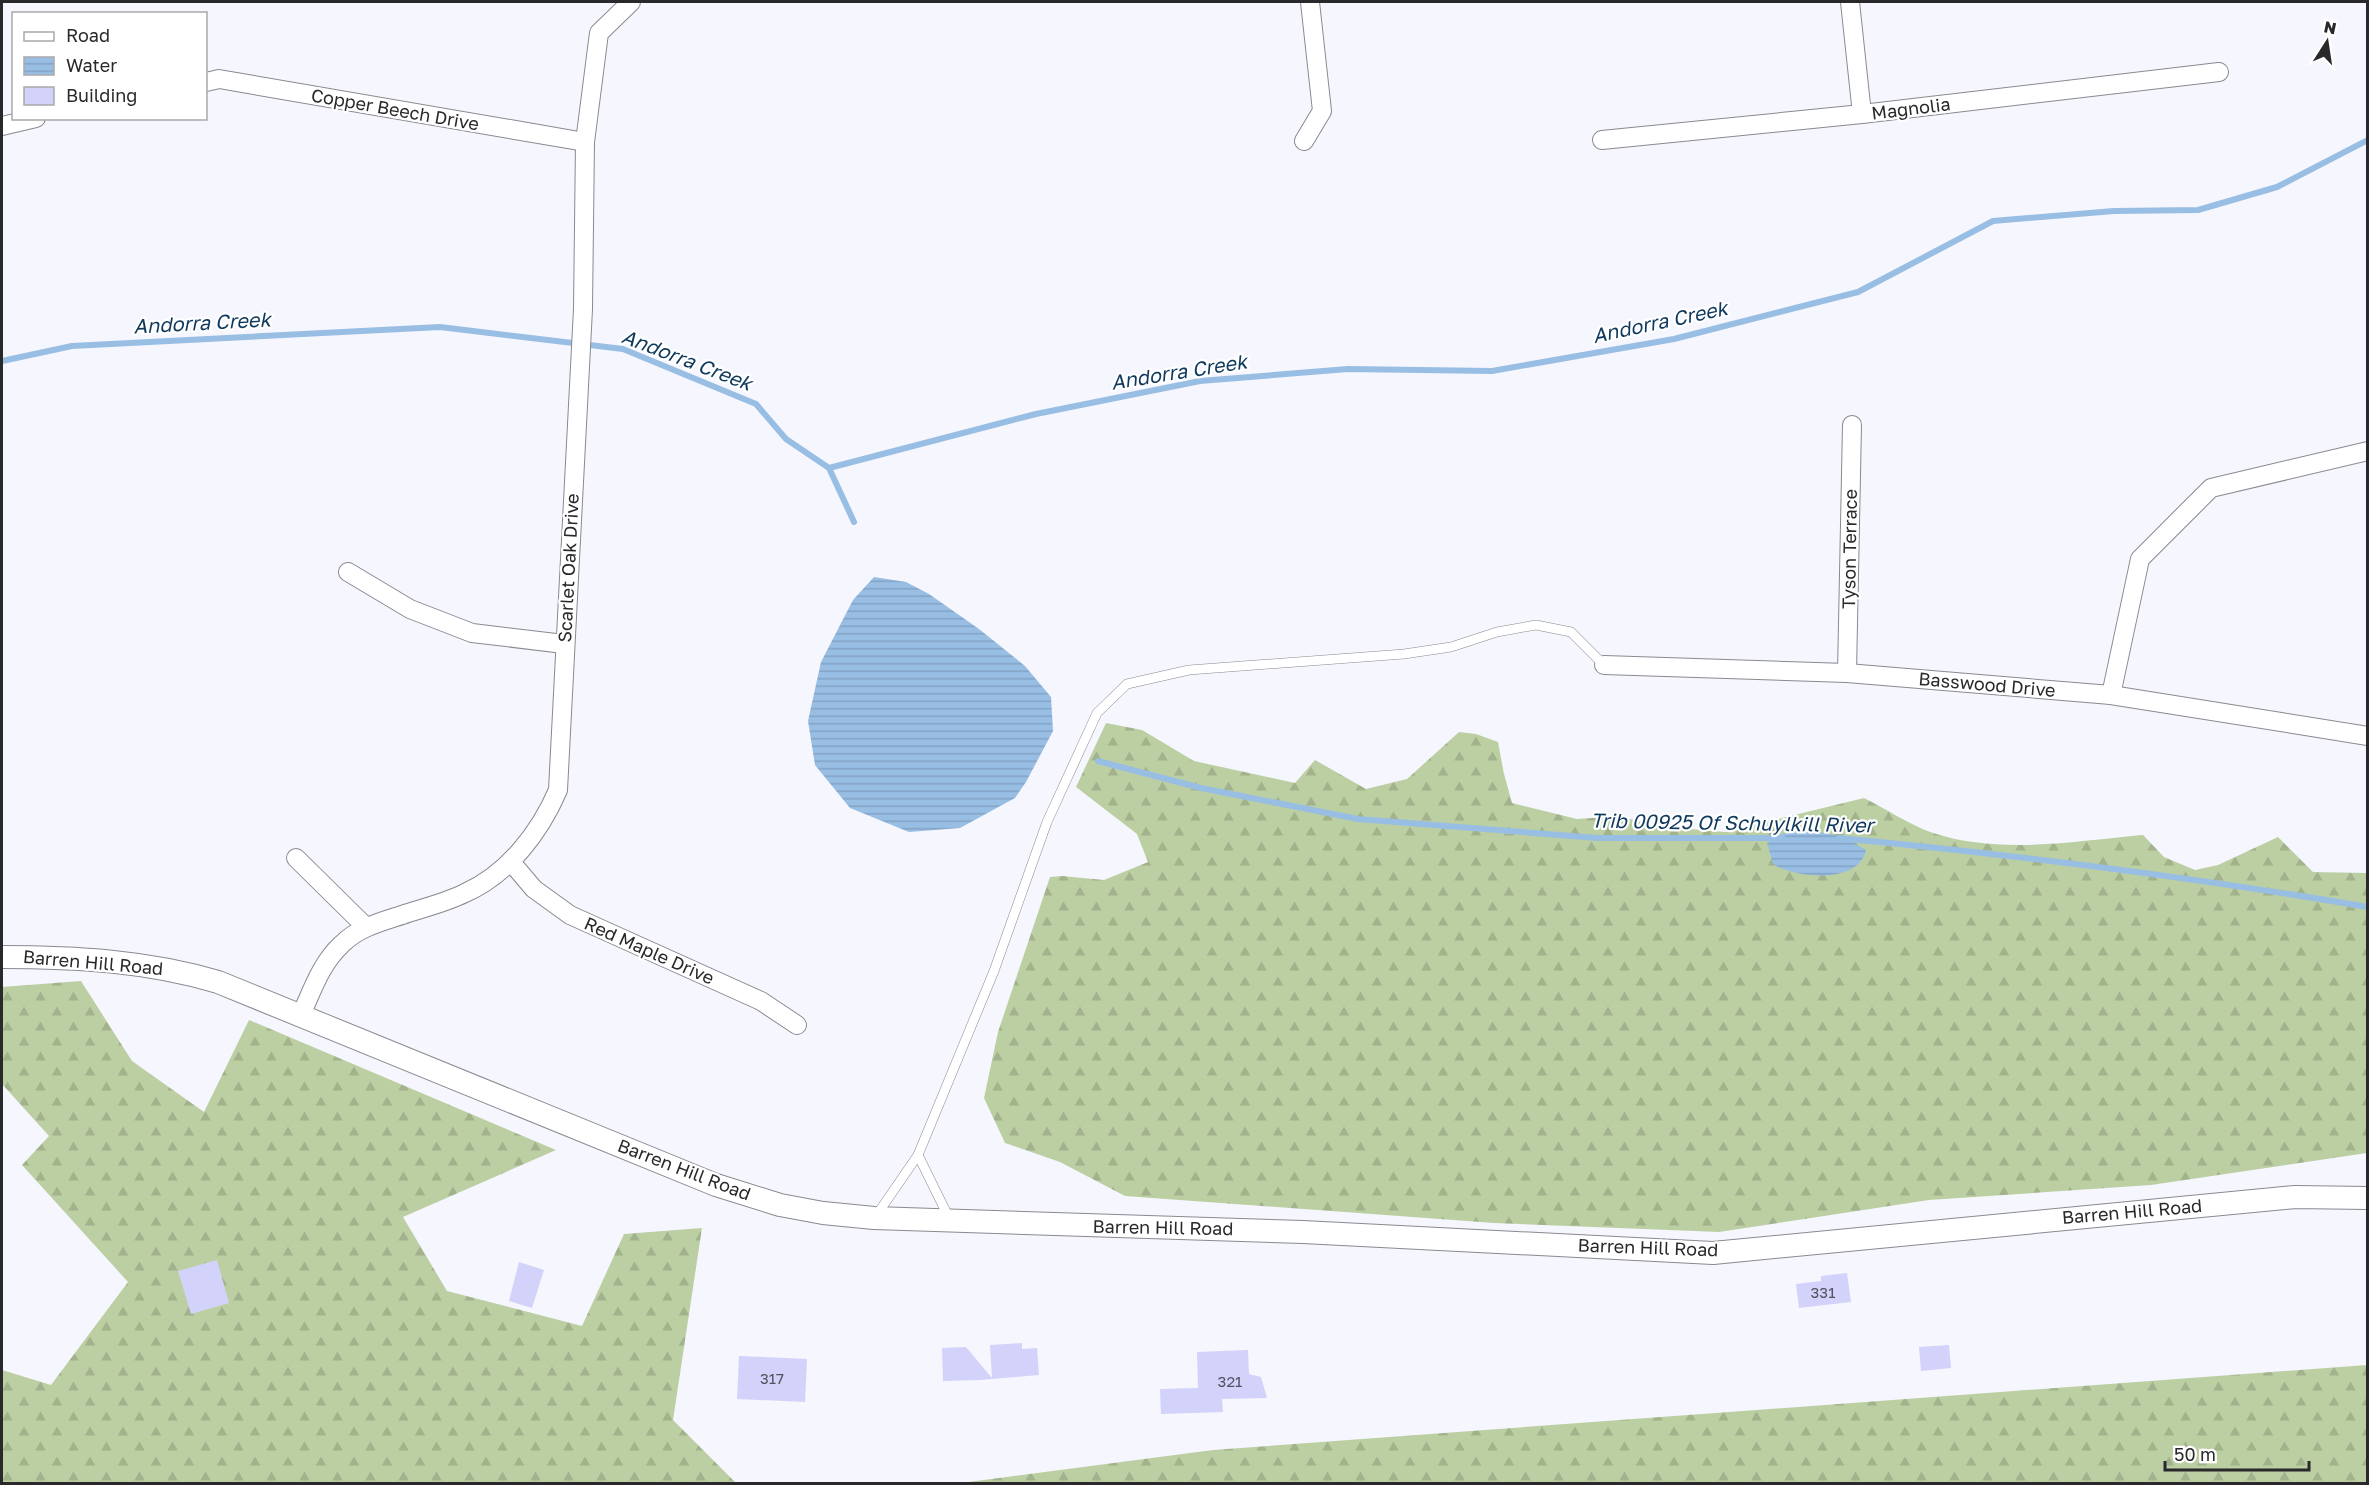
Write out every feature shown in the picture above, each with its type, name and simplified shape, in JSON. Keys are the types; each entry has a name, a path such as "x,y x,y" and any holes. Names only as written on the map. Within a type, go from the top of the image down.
{"street":[{"name":"Scarlet Oak Drive","path":"301,1015 323,968 342,944 366,927 465,893 481,885 511,862 544,818 558,790 582,309 585,142 599,33 631,2"},
{"path":"1304,141 1322,111 1310,2"},
{"path":"1850,2 1862,114"},
{"name":"Magnolia","path":"1602,140 1862,114 2219,72"},
{"name":"Copper Beech Drive","path":"207,82 219,80 585,142"},
{"path":"2,126 28,120"},
{"name":"Tyson Terrace","path":"1847,674 1852,424"},
{"path":"2111,695 2140,559 2211,488 2367,451"},
{"path":"348,572 410,609 472,633 564,644"},
{"name":"Basswood Drive","path":"1604,665 1847,674 2111,695 2367,736"},
{"path":"296,858 366,927"},
{"name":"Red Maple Drive","path":"511,862 534,889 570,915 761,1001 797,1025"},
{"name":"Barren Hill Road","path":"2,957 108,961 181,971 234,988 716,1185 780,1205 823,1213 951,1222 1304,1232 1713,1253 2295,1197 2367,1198"}],"lane":[{"path":"874,1218 918,1155 994,971 1047,822 1097,713 1127,684 1189,670 1427,651 1451,647 1497,632 1536,625 1571,632 1604,665"},
{"path":"918,1155 951,1222"}],"green space":[{"path":"1106,723 1142,730 1194,761 1295,783 1315,760 1366,789 1407,779 1459,732 1476,734 1498,742 1512,803 1577,819 1620,816 1655,826 1725,832 1864,798 1924,830 1959,840 2011,845 2064,843 2143,835 2164,857 2195,870 2218,865 2278,837 2313,872 2367,873 2367,1153 2151,1185 1929,1200 1719,1232 1494,1223 1125,1196 1060,1162 1005,1143 984,1098 998,1032 1050,877 1104,880 1148,862 1137,834 1076,787"},
{"path":"81,981 132,1061 204,1112 249,1020 556,1150 403,1217 447,1291 582,1326 624,1234 702,1228 673,1420 736,1483 2,1483 2,1370 51,1385 128,1282 22,1165 49,1136 2,1084 2,987"},
{"path":"2367,1365 2367,1483 961,1483 1213,1450"}],"water":[{"path":"874,577 906,582 929,594 979,629 1025,666 1051,697 1053,731 1015,798 960,828 909,832 850,808 815,765 808,721 821,662 853,600"},
{"path":"1807,830 1842,836 1866,850 1861,861 1852,869 1840,873 1811,875 1796,873 1773,864 1767,843 1781,834"}],"building":[{"path":"217,1260 229,1303 191,1314 178,1271"},
{"path":"519,1262 544,1270 532,1308 509,1301"},
{"path":"1847,1273 1851,1302 1799,1308 1796,1284 1821,1281 1821,1276"},
{"path":"1022,1343 1022,1349 1037,1348 1039,1375 980,1380 943,1381 942,1348 966,1347 992,1378 990,1345"},
{"path":"1949,1345 1951,1368 1921,1371 1919,1347"},
{"path":"1248,1350 1249,1374 1261,1377 1267,1398 1222,1399 1223,1412 1161,1414 1160,1389 1198,1388 1197,1352"},
{"path":"739,1356 807,1359 805,1402 737,1399"}],"waterway":[{"name":"Andorra Creek","path":"2,361 72,346 440,327 623,349 756,404 786,439 829,468 1036,414 1200,381 1348,369 1492,371 1674,339 1858,292 1993,221 2114,211 2198,210 2277,187 2368,140"},
{"name":"Trib 00925 Of Schuylkill River","path":"829,468 854,522"},
{"name":"Trib 00925 Of Schuylkill River","path":"1098,761 1201,788 1358,819 1597,838 1783,838"},
{"name":"Trib 00925 Of Schuylkill River","path":"1839,838 2104,868 2368,907"}]}
